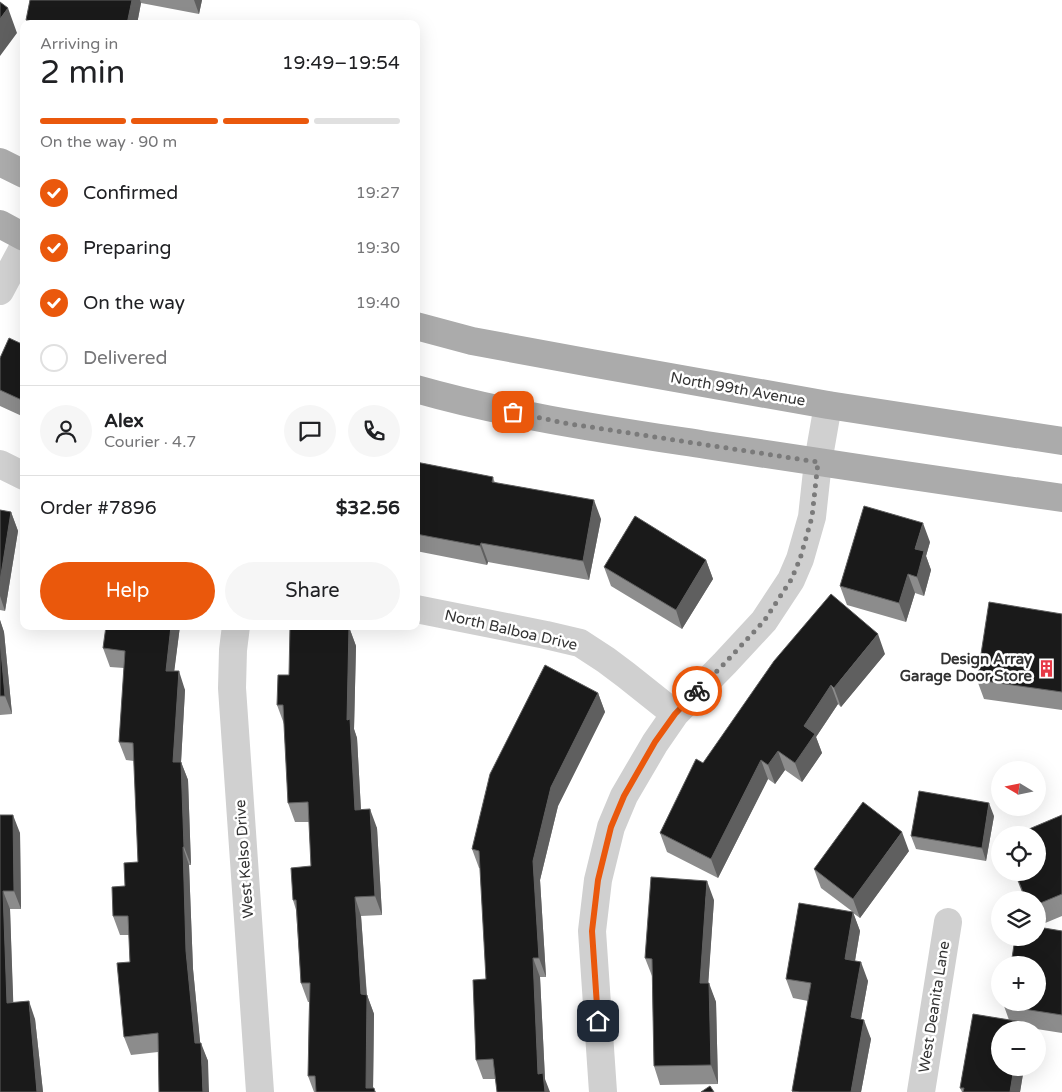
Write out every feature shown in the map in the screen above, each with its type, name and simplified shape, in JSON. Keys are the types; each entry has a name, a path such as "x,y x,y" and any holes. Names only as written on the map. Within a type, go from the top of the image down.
{"main road":[{"path":"0,162 20,172"},
{"path":"0,224 20,235"},
{"name":"North 99th Avenue","path":"420,327 472,341 828,405 1062,441"},
{"path":"420,390 564,423 1062,498"}],"street":[{"path":"0,291 20,254"},
{"path":"603,1092 592,931 598,880 611,827 624,796 655,742 675,714 764,621 791,580 800,559 812,517 818,462 828,405"},
{"path":"0,464 20,474"},
{"name":"North Balboa Drive","path":"420,610 580,643 606,660 675,714"},
{"name":"West Kelso Drive","path":"236,630 232,688 260,1092"},
{"name":"West Deanita Lane","path":"921,1092 948,922"}],"building":[{"path":"30,0 132,0 128,20 26,20"},
{"path":"0,2 8,8 0,19"},
{"path":"9,338 20,343 20,399 0,390 0,358"},
{"path":"420,463 493,477 492,482 594,500 583,561 481,543 480,546 420,535"},
{"path":"864,506 923,523 915,549 924,551 917,577 908,574 899,603 840,586"},
{"path":"0,510 11,512 0,581"},
{"path":"635,516 706,560 676,610 604,567"},
{"path":"831,594 878,634 834,688 831,685 804,726 815,734 795,763 778,751 768,765 761,760 711,859 660,833 696,759 703,763 774,661"},
{"path":"989,602 1062,614 1062,692 977,680"},
{"path":"105,630 171,630 166,671 179,671 173,762 181,762 186,951 195,1043 201,1043 203,1092 159,1092 158,1033 124,1037 117,963 130,962 128,916 113,916 112,887 125,886 124,863 138,862 133,743 119,742 125,651 103,648"},
{"path":"290,630 349,630 347,720 350,719 355,810 370,809 375,896 355,897 361,994 367,995 366,1088 374,1088 375,1092 316,1092 315,1076 308,1076 310,983 301,983 296,900 293,900 291,868 311,866 308,802 288,803 283,705 277,705 278,675 289,675"},
{"path":"0,640 5,696 0,696"},
{"path":"545,665 598,693 551,787 533,861 539,958 533,958 538,1074 543,1073 545,1092 497,1092 493,1059 476,1060 473,980 486,979 479,851 472,849 490,774"},
{"path":"919,791 989,803 982,848 911,836"},
{"path":"863,802 902,832 853,899 814,869"},
{"path":"0,815 13,815 14,891 3,891 7,1003 29,1001 37,1092 0,1092"},
{"path":"1062,815 1062,894 1046,901 1046,891 1022,891 1019,881 1046,881 1046,826 1036,826"},
{"path":"651,877 707,881 700,983 709,983 711,1065 654,1066 652,959 645,958"},
{"path":"799,903 853,912 845,959 861,962 851,1017 864,1020 851,1092 792,1091 811,983 786,979"},
{"path":"1046,928 1062,931 1062,1015 1036,1011 1046,1011 1046,956 1012,956 1014,946 1046,946"},
{"path":"973,1014 1016,1021 991,1021 991,1076 1013,1076 1010,1092 963,1092 964,1088 960,1088"},
{"path":"710,1086 714,1092 701,1092"}],"way so far":[{"path":"513,412 564,423 818,462 812,517 800,559 791,580 764,621 697,691"}],"place":[{"name":"Design Array Garage Door Store","path":"1046,668"}],"route":[{"path":"598,1021 592,931 598,880 611,827 624,796 655,742 675,714 697,691"}]}
